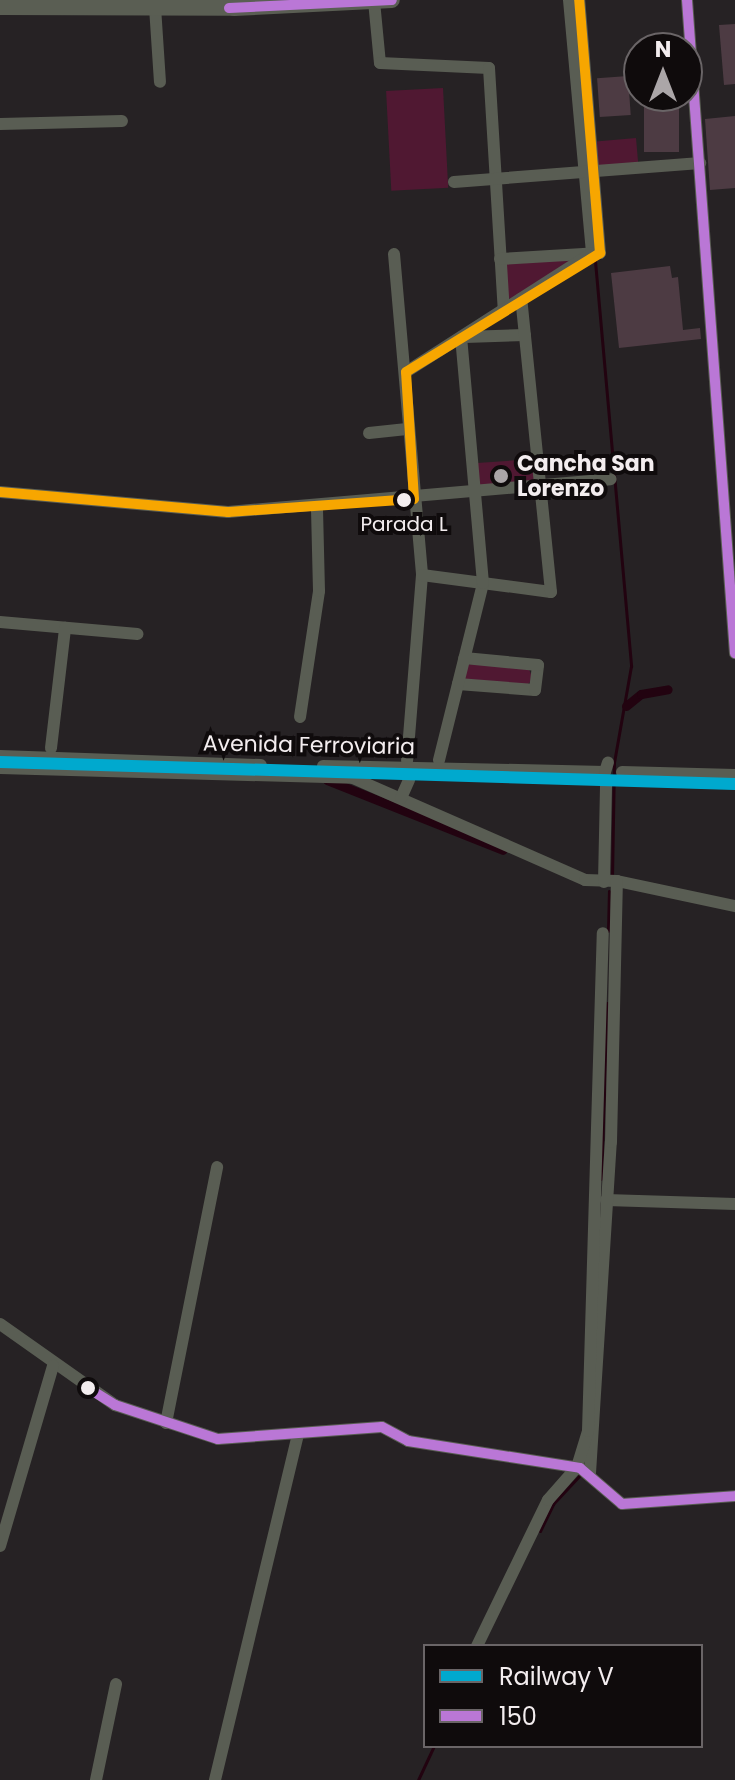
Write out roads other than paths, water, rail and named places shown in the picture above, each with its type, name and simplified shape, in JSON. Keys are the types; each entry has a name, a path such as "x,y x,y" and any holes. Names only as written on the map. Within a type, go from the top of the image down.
{"main road":[{"path":"0,7 155,7 392,0"}],"street":[{"path":"569,0 596,253"},
{"path":"579,0 587,173"},
{"path":"687,0 732,567 735,653"},
{"path":"374,1 380,63 489,68 504,310"},
{"path":"155,7 160,82"},
{"path":"0,124 122,121"},
{"path":"454,182 700,163"},
{"path":"500,259 596,253"},
{"path":"406,372 596,253"},
{"path":"394,254 422,575 407,760"},
{"path":"422,575 551,592 521,299"},
{"path":"461,337 525,335"},
{"path":"439,760 483,583 461,337"},
{"path":"719,419 735,418"},
{"path":"369,433 407,429"},
{"path":"0,492 228,512 475,494 611,479"},
{"path":"300,717 319,591 317,507"},
{"path":"0,622 137,634"},
{"path":"51,748 65,628"},
{"path":"458,684 535,690 538,665 464,658"},
{"name":"Avenida Ferroviaria","path":"0,756 605,772 608,762"},
{"name":"Avenida Ferroviaria","path":"0,768 334,775 401,798 409,780"},
{"path":"622,772 735,775"},
{"path":"478,1644 548,1500 584,1470 597,1437 606,1200 610,881 606,785"},
{"path":"401,798 585,880 610,881 735,906"},
{"path":"584,1470 588,1431 603,933"},
{"path":"166,1423 217,1167"},
{"path":"606,1200 735,1204"},
{"path":"0,1324 53,1366 115,1405 166,1423 238,1441 354,1424 382,1427 408,1441 584,1470 622,1504 735,1496"},
{"path":"0,1546 53,1366"},
{"path":"215,1780 298,1434"},
{"path":"96,1780 116,1684"}],"waterway":[{"path":"595,261 631,666 614,762 612,875"},
{"path":"626,706 641,694 668,689"},
{"path":"327,780 503,850"},
{"path":"608,931 609,891"},
{"path":"601,1179 607,1003"},
{"path":"540,1531 553,1504 582,1473"},
{"path":"418,1780 433,1748"}],"rail line":[{"name":"V","path":"0,762 735,784"}],"place":[{"name":"Cancha San Lorenzo","path":"501,476"},
{"name":"Parada L","path":"404,500"}]}
